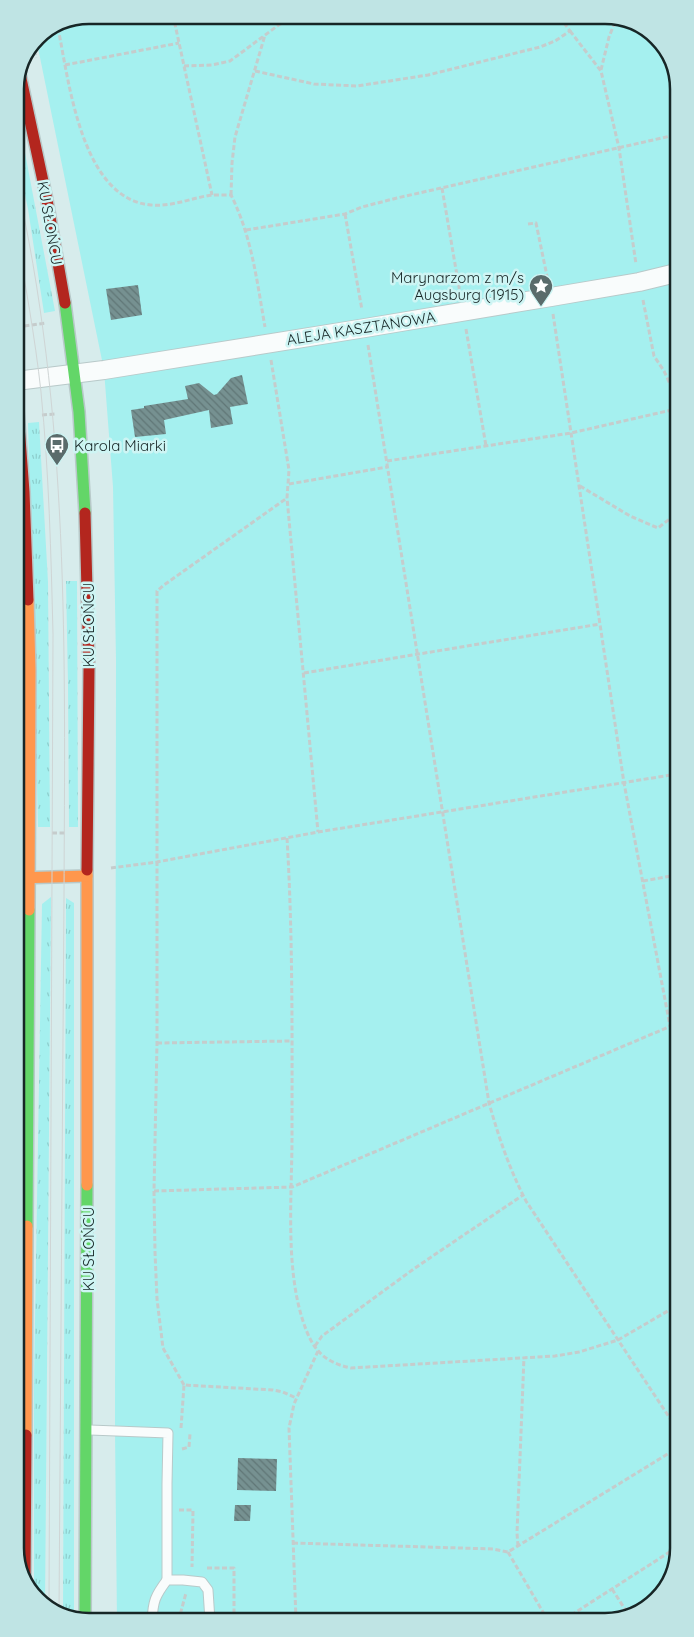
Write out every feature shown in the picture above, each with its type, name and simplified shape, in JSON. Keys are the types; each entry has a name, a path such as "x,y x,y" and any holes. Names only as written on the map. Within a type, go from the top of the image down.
{"main road":[{"name":"KU SŁOŃCU","path":"24,93 50,218 75,374 80,425 88,591 85,1613"},
{"path":"24,646 30,751 24,860"},
{"path":"24,878 88,876"}],"street":[{"name":"ALEJA KASZTANOWA","path":"75,374 551,297 639,282 670,274"},
{"path":"24,382 75,374"}],"lane":[{"path":"87,1430 168,1433 168,1580 158,1592 152,1604 152,1613"},
{"path":"168,1580 202,1582 208,1590 209,1613"}],"path":[{"path":"175,24 212,196"},
{"path":"184,66 212,65 230,61 280,24"},
{"path":"565,24 601,70 619,148 639,282 654,356 670,384"},
{"path":"601,70 609,37 614,25"},
{"path":"254,71 314,84 342,86 377,84 460,68 540,47 555,41 570,30"},
{"path":"59,32 74,108 88,151 106,180 117,190 141,204 153,206 212,196 231,195"},
{"path":"265,35 236,137 232,163 231,195 246,230 254,264 288,462 287,498 318,832"},
{"path":"65,65 179,43"},
{"path":"246,230 345,214 362,207 397,198 670,136"},
{"path":"345,214 388,467 489,1103 511,1172 523,1194 670,1418"},
{"path":"154,1191 292,1187 670,1026 624,783 551,297 536,223 528,224"},
{"path":"24,326 50,322"},
{"path":"387,461 571,434 670,410"},
{"path":"40,416 62,414"},
{"path":"288,484 388,467"},
{"path":"579,486 630,516 658,528 670,519"},
{"path":"181,1434 184,1385 163,1348 156,1271 154,1191 157,1043 157,592 164,585 287,498"},
{"path":"304,673 600,624"},
{"path":"88,876 97,870 157,862 318,832 670,775"},
{"path":"45,833 71,833"},
{"path":"287,838 292,1041 292,1245 295,1286 303,1322 318,1351 327,1360 337,1365 351,1368 555,1356 579,1352 618,1340 670,1310"},
{"path":"642,881 670,876"},
{"path":"157,1043 292,1041"},
{"path":"315,1346 322,1336 415,1268 523,1194"},
{"path":"296,1613 290,1416 296,1398 318,1351"},
{"path":"518,1546 524,1357"},
{"path":"184,1385 273,1390 284,1392 296,1398"},
{"path":"168,1455 177,1454 181,1449 189,1447 190,1434"},
{"path":"293,1543 492,1549 508,1552 670,1453"},
{"path":"176,1502 176,1510 193,1510 192,1568 234,1568 234,1613"},
{"path":"508,1552 544,1613"},
{"path":"574,1613 670,1552"},
{"path":"612,1589 625,1610"}],"green space":[{"path":"88,24 610,24 638,32 654,46 664,60 669,76 670,88 670,1549 669,1561 664,1577 654,1591 638,1605 618,1612 606,1613 117,1613 115,1430 116,660 113,487 104,370 38,48 52,35 76,25"},
{"path":"24,147 55,311 44,313 24,191"},
{"path":"39,422 48,582 50,827 38,827 28,423"},
{"path":"66,581 77,581 78,827 69,827"},
{"path":"51,897 45,1596 34,1583 34,1382 42,904"},
{"path":"66,898 74,903 74,1611 63,1608"}],"building":[{"path":"138,285 142,315 111,320 106,289"},
{"path":"242,375 248,404 230,407 233,424 211,428 209,410 164,420 166,434 135,437 131,410 188,399 185,386 199,383 214,395 231,378"},
{"path":"238,1458 277,1459 276,1491 237,1490"},
{"path":"235,1505 251,1505 250,1521 234,1521"}],"tram line":[{"path":"24,220 33,264 46,353 55,443 63,624 64,806 59,1606"},
{"path":"24,278 33,330 44,422 53,634 49,1600"}],"traffic: fast":[{"path":"65,303 79,412 85,513"},
{"path":"27,1226 29,910"},
{"path":"85,1613 87,1185"}],"traffic: slow":[{"path":"28,600 30,670 29,910"},
{"path":"87,870 87,1185"},
{"path":"24,878 87,876"},
{"path":"26,1435 27,1226"}],"traffic: jam":[{"path":"24,93 47,200 65,303"},
{"path":"24,492 28,600"},
{"path":"85,513 89,669 87,870"},
{"path":"25,1562 26,1435"}],"place":[{"name":"Marynarzom z m/s Augsburg (1915)","path":"541,307"},
{"name":"Karola Miarki","path":"57,466"}]}
